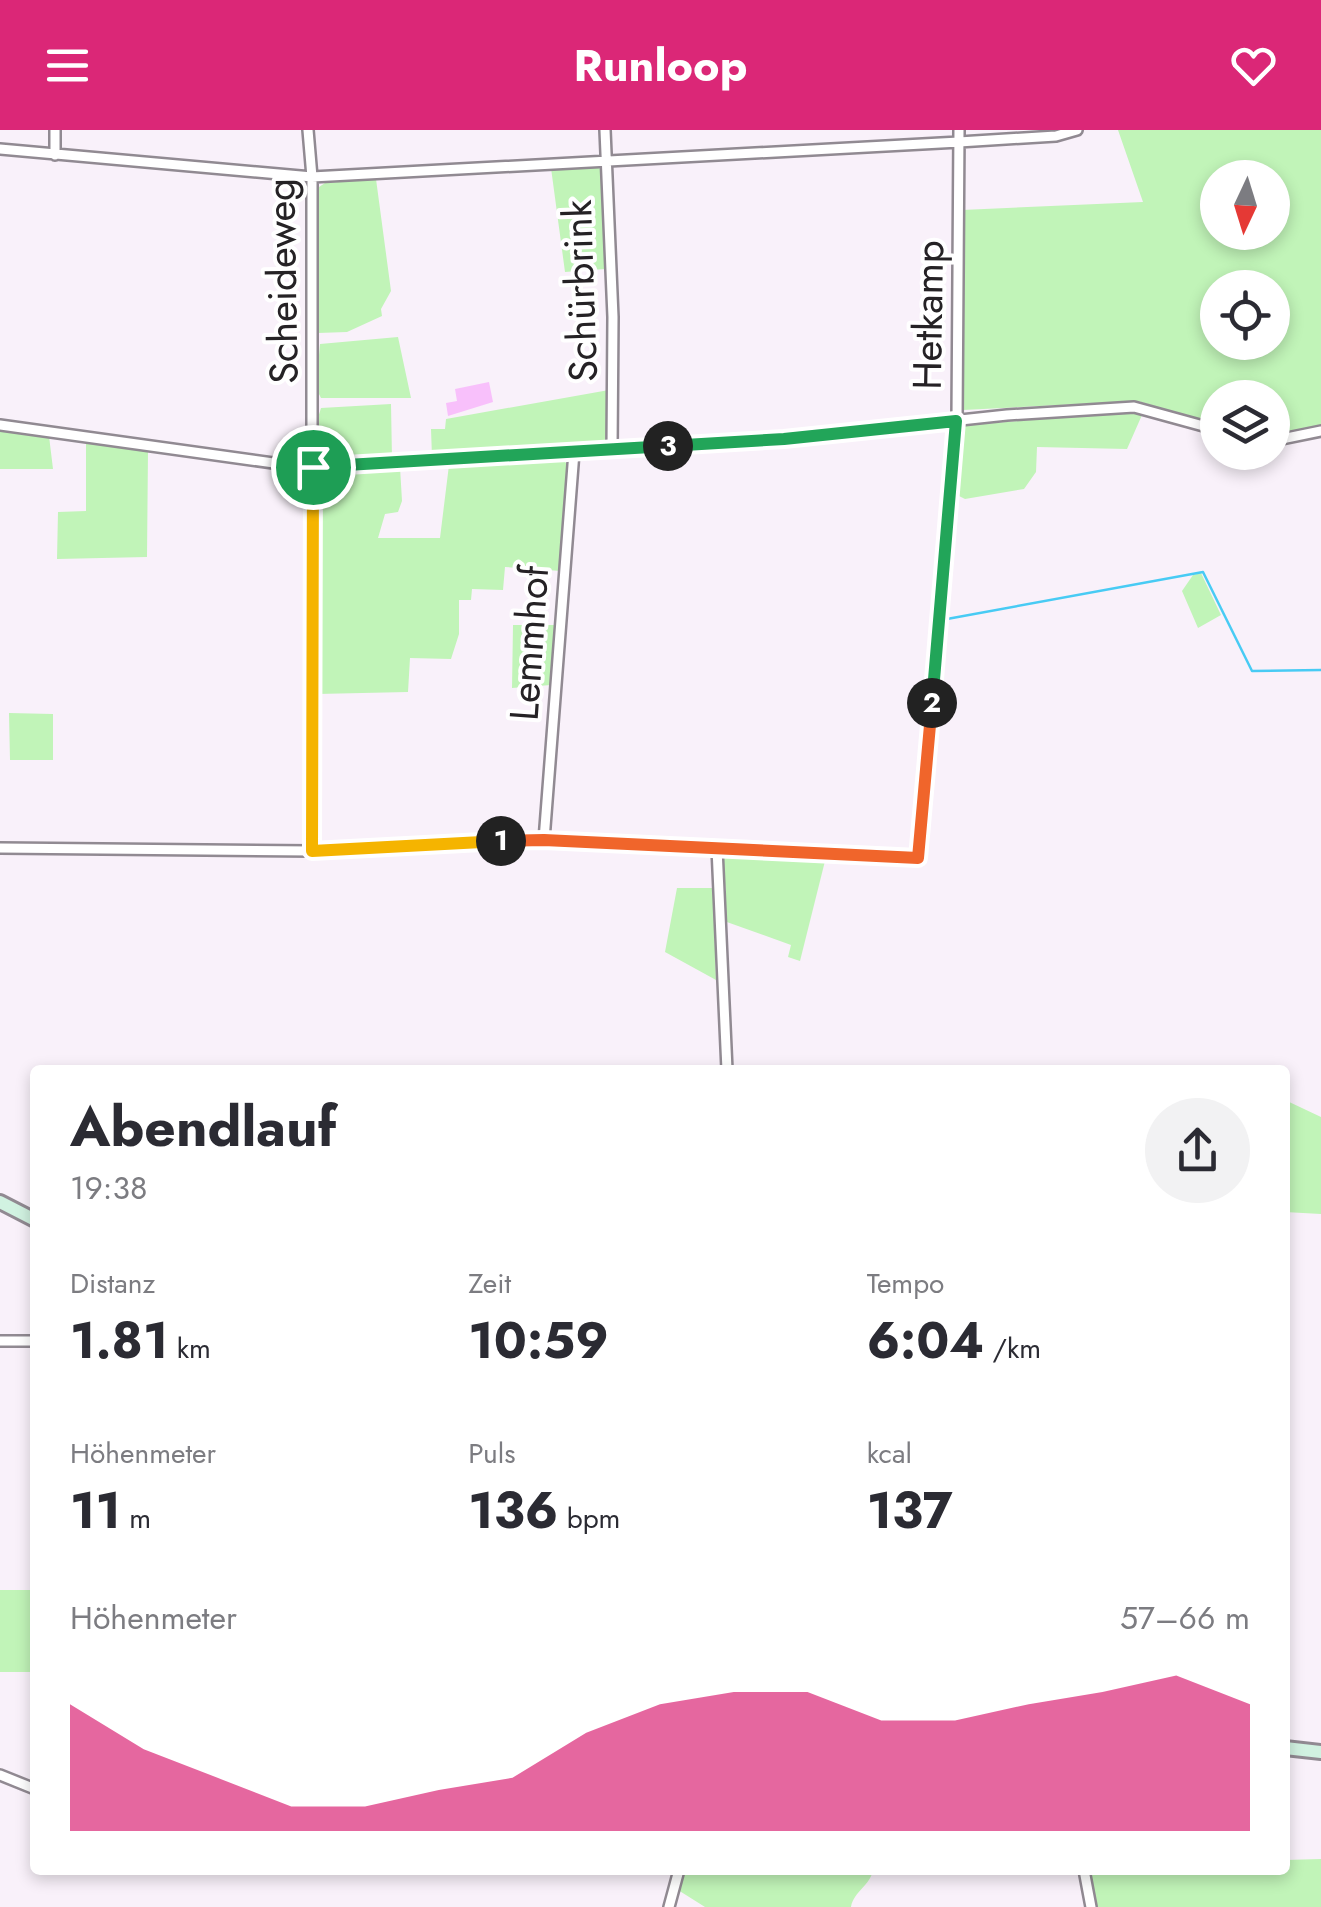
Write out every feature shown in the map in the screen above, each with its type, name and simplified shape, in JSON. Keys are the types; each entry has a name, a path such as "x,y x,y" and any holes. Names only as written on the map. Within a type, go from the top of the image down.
{"main road":[{"path":"0,1202 30,1217"},
{"path":"1290,1749 1321,1752"}],"street":[{"path":"54,130 55,155"},
{"name":"Scheideweg","path":"308,130 312,177 312,851"},
{"name":"Schürbrink","path":"605,130 613,318 612,450"},
{"name":"Hetkamp","path":"717,848 918,858 956,421 959,130"},
{"path":"0,149 312,177 959,142 1056,136 1076,130"},
{"path":"0,425 313,467 784,439 1134,407 1200,425"},
{"path":"1290,437 1321,430"},
{"name":"Lemmhof","path":"544,840 574,452"},
{"path":"0,848 312,851 544,840 717,848 727,1065"},
{"path":"0,1341 30,1341"},
{"path":"0,1775 30,1787"},
{"path":"670,1907 679,1875"},
{"path":"1085,1875 1091,1907"}],"green space":[{"path":"1118,130 1321,130 1321,426 1290,432 1290,380 1200,380 1200,420 1138,401 963,410 962,210 1143,202"},
{"path":"590,165 601,169 605,269 565,272 551,168"},
{"path":"376,179 391,291 381,309 382,316 347,332 318,333 316,189 325,183"},
{"path":"398,337 411,398 321,398 316,388 320,344"},
{"path":"609,390 605,444 432,457 431,429 445,429 446,419"},
{"path":"391,404 392,459 321,462 317,421 321,408"},
{"path":"1126,412 1142,415 1127,449 1037,447 1036,472 1024,489 965,499 957,495 960,426"},
{"path":"0,428 49,436 53,469 0,469"},
{"path":"86,442 148,451 147,557 57,559 58,512 86,511"},
{"path":"560,459 568,464 561,571 505,567 503,590 472,589 471,600 459,600 459,634 451,659 410,658 408,692 317,694 319,475 400,467 402,501 398,512 385,514 378,538 440,538 449,465"},
{"path":"1201,573 1221,615 1198,628 1182,591 1193,575"},
{"path":"513,625 557,625 551,685 512,688"},
{"path":"9,713 53,714 53,760 10,760"},
{"path":"725,852 826,857 800,961 788,957 791,945 724,921 726,891 721,856"},
{"path":"677,888 713,888 716,980 665,952"},
{"path":"1290,1102 1321,1117 1321,1214 1290,1212"},
{"path":"0,1590 30,1590 30,1672 0,1672"},
{"path":"1321,1859 1321,1907 1094,1907 1089,1875 1290,1875 1290,1860"},
{"path":"682,1875 871,1875 851,1907 705,1907 678,1890"}],"building":[{"path":"489,382 493,402 448,416 446,403 457,401 455,389"}],"waterway":[{"path":"947,619 1203,572 1252,671 1321,670"}],"route":[{"path":"956,421 918,858 544,840 312,851 313,467 784,439 956,421"}]}
